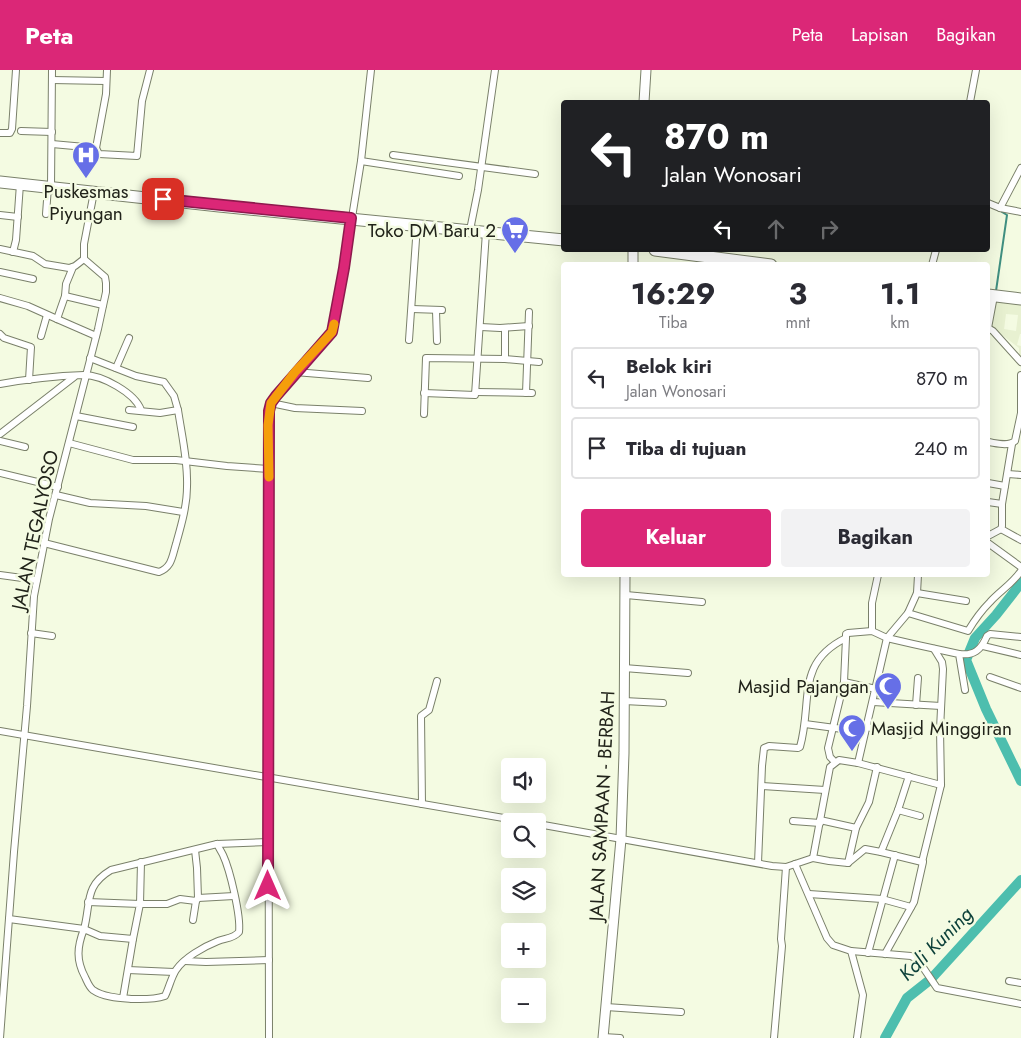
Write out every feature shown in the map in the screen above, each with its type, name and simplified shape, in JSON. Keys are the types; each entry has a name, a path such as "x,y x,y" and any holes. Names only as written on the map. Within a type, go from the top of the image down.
{"highway":[{"path":"0,182 561,240"},
{"path":"670,252 748,262"},
{"path":"993,296 1021,300"}],"main road":[{"path":"644,100 646,70"},
{"name":"JALAN SAMPAAN - BERBAH","path":"603,1037 621,838 625,577"}],"street":[{"path":"4,133 10,132 12,129 16,70"},
{"path":"46,214 50,187 52,144 52,70"},
{"path":"107,70 106,94 96,148 99,154 137,156 142,101 150,70"},
{"path":"269,1038 268,425 271,403 295,372 332,332 361,161 371,70"},
{"path":"470,230 495,70"},
{"path":"970,100 976,70"},
{"path":"52,80 106,81"},
{"path":"21,131 52,132"},
{"path":"52,144 96,148"},
{"path":"393,155 535,174"},
{"path":"361,161 438,175 459,176"},
{"path":"438,175 441,162"},
{"path":"1001,208 1020,172"},
{"path":"13,252 16,240 20,184"},
{"path":"0,249 34,256 46,264 68,268 73,267 84,259 84,244 94,192"},
{"path":"990,204 1021,212"},
{"path":"0,215 18,217"},
{"path":"409,340 417,225"},
{"path":"424,393 476,395 486,232"},
{"name":"JALAN TEGALYOSO","path":"0,1038 34,596 44,543 96,336 106,283 104,277 84,259"},
{"path":"57,319 65,296 66,284 73,267"},
{"path":"0,272 33,279"},
{"path":"65,296 103,305"},
{"path":"990,315 993,296"},
{"path":"0,298 28,306 96,336"},
{"path":"412,309 439,310 437,341"},
{"path":"476,392 529,393 526,361 529,312"},
{"path":"41,336 47,315"},
{"path":"480,327 505,328 529,326"},
{"path":"505,328 505,359"},
{"path":"990,330 1021,360"},
{"path":"0,334 4,338 31,347 29,380"},
{"path":"116,368 129,338"},
{"path":"44,543 159,572 166,569 171,561 187,488 186,461 174,396 164,382 136,376 90,358"},
{"path":"424,414 426,358 505,359 539,362"},
{"path":"295,372 368,378"},
{"path":"0,384 85,375 120,388 134,400 140,410"},
{"path":"1001,528 1002,504 1009,474 1012,444 1021,413 1021,375"},
{"path":"0,429 72,377"},
{"path":"0,434 72,377"},
{"path":"271,403 296,408 362,411"},
{"path":"129,410 160,413 178,410"},
{"path":"76,416 133,427"},
{"path":"0,441 25,447"},
{"path":"990,442 1012,444"},
{"path":"69,443 134,460 186,461 269,469"},
{"path":"0,473 58,487"},
{"path":"1009,474 1021,475"},
{"path":"990,483 1006,486"},
{"path":"56,495 90,503 146,506 183,512"},
{"path":"990,502 1002,504"},
{"path":"990,535 1001,528"},
{"path":"1001,528 1021,540"},
{"path":"990,544 1021,567"},
{"path":"908,613 968,631 989,602 1009,586 1021,570"},
{"path":"0,576 37,580"},
{"path":"872,631 872,604 878,577"},
{"path":"858,763 887,638 908,613 917,593 918,577"},
{"path":"917,593 966,601"},
{"path":"626,595 702,602"},
{"path":"835,762 830,757 828,748 844,682 846,634 851,631 872,631 887,638 971,655 983,646 986,636 990,634 1021,637"},
{"path":"31,633 52,636"},
{"path":"758,863 764,748 769,746 800,747 805,724 810,676 814,664 826,650 846,638"},
{"path":"983,646 1021,655"},
{"path":"885,954 914,902 941,785 943,665 934,649"},
{"path":"960,654 965,690"},
{"path":"624,668 688,673"},
{"path":"990,677 1021,688"},
{"path":"916,705 918,678"},
{"path":"422,804 421,716 429,710 437,680"},
{"path":"844,682 876,689"},
{"path":"624,701 663,703"},
{"path":"873,702 942,706"},
{"path":"805,724 832,729 866,729 909,735"},
{"path":"0,731 501,818"},
{"path":"813,858 830,767 835,762 839,760 877,767 941,785"},
{"path":"848,863 856,828 869,802 877,767"},
{"path":"881,852 898,810 908,776"},
{"path":"762,786 825,790"},
{"path":"898,810 920,816"},
{"path":"793,821 820,822 856,828"},
{"path":"546,825 786,867 813,858 828,862 848,863 865,849 923,862"},
{"path":"217,844 222,854 234,896 238,915 238,934 204,948 185,961 174,972 165,996 145,1000 104,995 93,990 78,960 79,944 84,929 88,902 93,886 98,879 111,870 217,844 268,842"},
{"path":"193,920 197,868 195,850"},
{"path":"868,954 895,855"},
{"path":"123,998 140,904 141,862"},
{"path":"795,864 830,941 837,947 868,954 911,956 918,960 937,988 1021,1004"},
{"path":"774,1038 782,946 786,867"},
{"path":"809,894 882,900 911,907"},
{"path":"88,902 167,904 180,900 234,896"},
{"path":"9,919 84,929 100,936 133,939"},
{"path":"851,951 864,995 857,1038"},
{"path":"185,961 269,960"},
{"path":"128,970 174,972"},
{"path":"1009,981 1021,984"},
{"path":"606,1007 681,1012"},
{"path":"603,1037 620,1038"}],"shaded area":[{"path":"996,301 1021,304 1021,334 1017,345 1021,346 1021,356 1019,356 1019,348 992,327","holes":["1006,314 1018,315 1016,331 1004,329"]}],"waterway":[{"path":"996,291 1007,215 1002,212"},
{"name":"Kali Kuning","path":"1021,583 975,638 966,660 986,709 1021,781"},
{"name":"Kali Kuning","path":"885,1038 907,998 931,979 1021,880"}],"slow traffic":[{"path":"269,477 268,425 271,403 295,372 332,332 334,324"}],"place":[{"name":"Puskesmas Piyungan","path":"86,179"},
{"name":"Toko DM Baru 2","path":"515,254"},
{"name":"Masjid Pajangan","path":"888,710"},
{"name":"Masjid Minggiran","path":"852,752"}],"route":[{"path":"163,199 351,218 332,332 295,372 271,403 269,411 268,886"}]}
